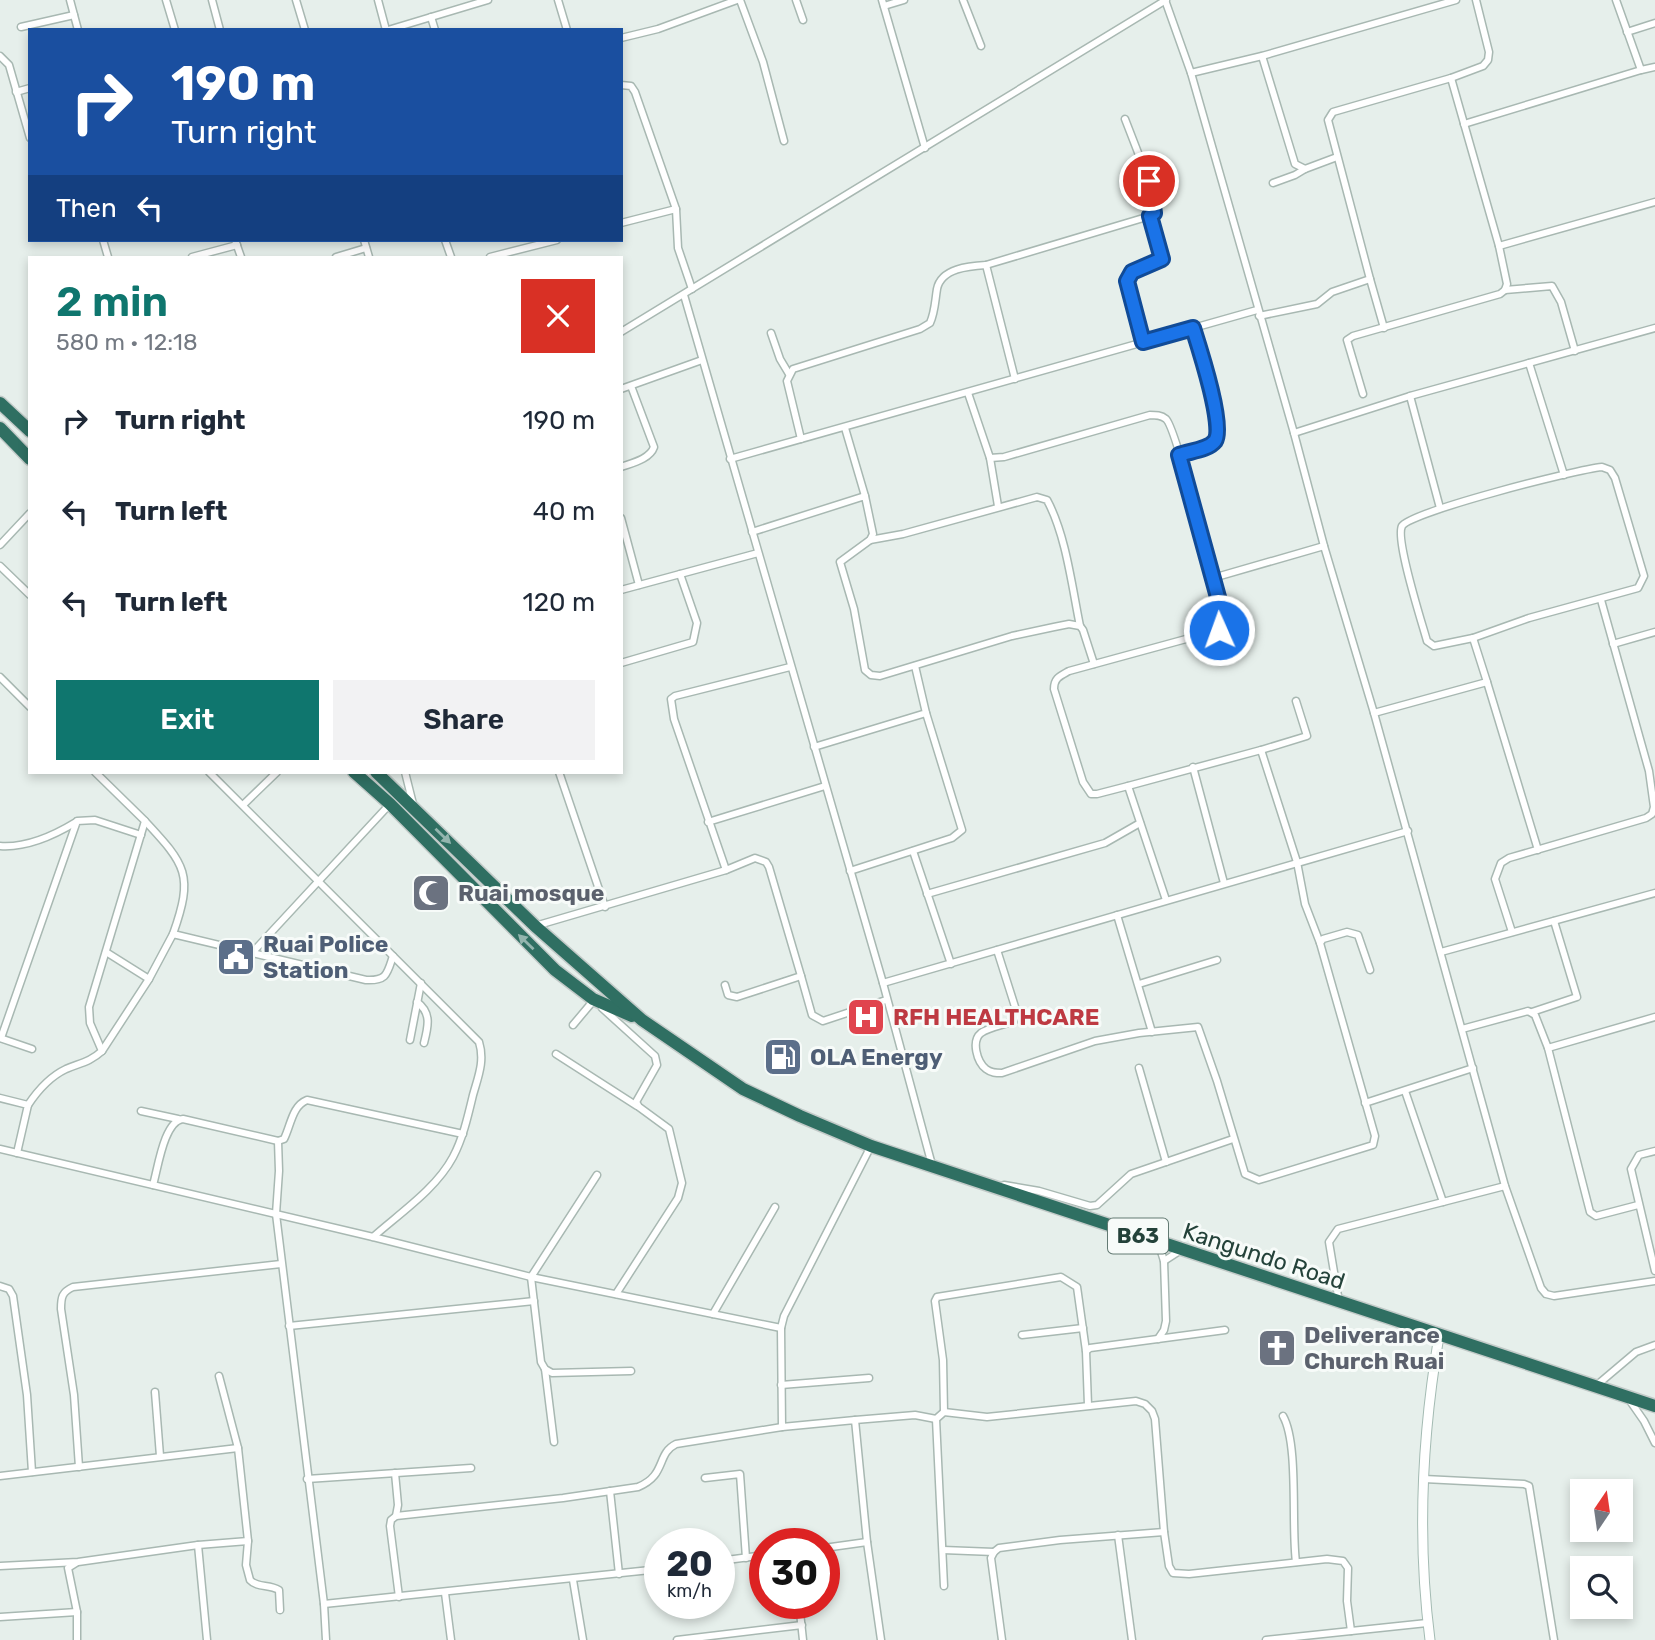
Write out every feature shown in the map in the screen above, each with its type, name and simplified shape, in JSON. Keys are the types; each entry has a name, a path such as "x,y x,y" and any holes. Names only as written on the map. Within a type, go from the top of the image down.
{"highway":[{"path":"0,403 28,429"},
{"path":"0,428 28,457"},
{"name":"Kangundo Road","path":"356,774 390,804 555,970 593,999 642,1020"},
{"name":"Kangundo Road","path":"378,774 535,926 642,1020 743,1089 871,1146 1655,1406"},
{"path":"555,970 562,966 567,954"}],"street":[{"path":"70,0 77,28"},
{"path":"174,28 167,1 176,0"},
{"path":"212,0 219,28"},
{"path":"296,0 304,28"},
{"path":"378,0 386,28"},
{"path":"394,28 488,0"},
{"path":"558,0 566,28"},
{"path":"623,38 658,29 738,0 763,62 784,141"},
{"path":"796,0 803,20"},
{"path":"904,0 883,3 925,148"},
{"path":"963,0 981,46"},
{"path":"623,331 1166,0 1191,73 1324,546 1408,831 1506,1186 1541,1288 1545,1294 1553,1296 1655,1281"},
{"path":"1191,73 1262,56 1428,4 1456,0"},
{"path":"1384,328 1328,120 1333,112 1483,66 1488,60 1489,52 1476,0"},
{"path":"1616,0 1641,70"},
{"path":"22,27 74,15"},
{"path":"431,17 434,28"},
{"path":"1627,32 1655,23"},
{"path":"0,55 9,65 28,131"},
{"path":"1262,56 1295,164 1304,169"},
{"path":"1464,124 1655,68"},
{"path":"1363,394 1348,340 1500,295 1507,285 1499,246 1451,78"},
{"path":"623,85 631,86 635,92 676,209 678,248 692,289"},
{"path":"16,92 28,89"},
{"path":"801,439 787,381 789,374 802,365 920,329 930,323 938,298 937,288 952,271 986,265 1154,213 1149,181 1125,119"},
{"path":"1273,183 1337,157"},
{"path":"1499,246 1655,202"},
{"path":"623,222 676,209"},
{"path":"1143,342 1127,281 1132,272 1162,259 1150,216"},
{"path":"195,256 236,242"},
{"path":"364,242 369,256"},
{"path":"493,256 549,242"},
{"path":"339,256 366,248"},
{"path":"986,265 1015,379"},
{"path":"730,459 1193,328 1258,313 1317,304 1332,292 1370,279"},
{"path":"1505,290 1552,286 1561,302 1575,351"},
{"path":"684,295 883,983 932,1167"},
{"path":"1179,455 1209,446 1216,439 1218,430 1210,386 1193,328"},
{"path":"1294,433 1410,396 1655,328"},
{"path":"771,333 780,359 789,374"},
{"path":"623,389 702,360"},
{"path":"1530,363 1564,475"},
{"path":"623,466 647,457 653,453 654,447 631,386"},
{"path":"968,393 990,458 999,506"},
{"path":"1410,396 1440,508"},
{"path":"990,458 1004,457 1150,415 1159,415 1171,426 1224,619 1223,627 1094,664 1059,676 1054,682 1054,690 1086,789 1091,794 1307,736 1296,701"},
{"path":"845,428 873,527 870,540"},
{"path":"1602,467 1610,470 1615,478 1644,576 1638,588 1529,618 1473,638 1434,646 1427,641 1403,551 1400,535 1402,526 1409,520 1440,508 1564,475 1602,467"},
{"path":"751,532 865,496"},
{"path":"1080,626 1062,625 1012,636 880,676 871,675 864,670 855,609 840,562 870,540 903,534 1037,497 1046,500 1052,510 1068,567 1080,626 1094,664"},
{"path":"0,545 28,515"},
{"path":"623,525 639,585"},
{"path":"1213,578 1324,546"},
{"path":"623,589 758,553"},
{"path":"0,566 28,593"},
{"path":"623,662 693,642 697,623 680,574"},
{"path":"1512,932 1495,878 1501,863 1508,858 1646,818 1652,814 1654,807 1652,770 1601,600"},
{"path":"1613,644 1655,632"},
{"path":"1473,638 1538,850"},
{"path":"850,872 952,838 962,830 926,713 915,666"},
{"path":"726,870 674,719 671,699 790,667"},
{"path":"0,677 28,705"},
{"path":"1374,713 1487,682"},
{"path":"814,747 926,713"},
{"path":"997,950 1017,1013 1014,1021 978,1036 976,1042 979,1059 984,1068 992,1073 1002,1073 1095,1041 1198,1027 1245,1174 1259,1180 1271,1178 1370,1148 1375,1141 1365,1103 1320,943 1305,904 1297,862 1261,750"},
{"path":"1194,767 1224,883"},
{"path":"17,1153 28,1105 39,1090 52,1077 88,1062 102,1051 149,979 173,934 183,893 184,871 179,861 145,821 97,774"},
{"path":"211,774 479,1042 482,1052 481,1065 463,1134 443,1172 430,1187 373,1237"},
{"path":"243,805 275,774"},
{"path":"406,774 414,808"},
{"path":"560,774 605,907"},
{"path":"708,822 825,786"},
{"path":"1128,786 1166,900"},
{"path":"251,954 390,804"},
{"path":"0,846 36,841 60,832 78,821 95,820 141,835"},
{"path":"32,1049 1,1038 78,821"},
{"path":"102,1051 90,1023 89,1013 145,821"},
{"path":"927,894 1105,844 1140,823"},
{"path":"883,983 1408,831"},
{"path":"913,851 951,964"},
{"path":"535,926 726,870 755,858 766,862 813,1015 823,1021 886,1000"},
{"path":"1441,952 1655,893"},
{"path":"1117,915 1152,1032"},
{"path":"1462,1029 1532,1012 1577,997 1554,920"},
{"path":"1320,943 1347,932 1358,934 1370,970"},
{"path":"173,934 366,980 378,981 387,975 393,957"},
{"path":"106,952 149,979"},
{"path":"1139,984 1217,960"},
{"path":"725,985 728,995 737,997 801,976"},
{"path":"410,1040 421,983"},
{"path":"573,1025 593,999 655,1056 657,1066 638,1098 639,1107"},
{"path":"417,1002 428,1016 424,1043"},
{"path":"1532,1012 1548,1048 1590,1212 1596,1216 1638,1205"},
{"path":"1548,1048 1655,1017"},
{"path":"556,1054 669,1129 681,1190 617,1294"},
{"path":"1139,1068 1166,1162"},
{"path":"1365,1103 1473,1069"},
{"path":"1405,1090 1443,1202"},
{"path":"0,1098 28,1105"},
{"path":"141,1111 278,1141 284,1139 300,1103 307,1100 463,1134"},
{"path":"153,1185 169,1127 178,1119"},
{"path":"981,1183 1039,1191 1090,1206 1097,1205 1126,1176 1233,1139"},
{"path":"278,1141 276,1214 324,1604 326,1640"},
{"path":"782,1427 781,1328 784,1316 871,1146"},
{"path":"0,1149 531,1277 781,1328"},
{"path":"1655,1151 1639,1155 1631,1169 1655,1271"},
{"path":"554,1442 531,1277 597,1175"},
{"path":"1339,1303 1329,1242 1338,1229 1506,1186"},
{"path":"713,1314 775,1208"},
{"path":"1158,1242 1164,1261 1166,1321 1158,1339"},
{"path":"1164,1261 1181,1250"},
{"path":"79,1467 74,1395 61,1309 64,1291 73,1287 281,1264"},
{"path":"944,1412 943,1360 935,1301 937,1297 1060,1277 1077,1287 1086,1351 1088,1405"},
{"path":"0,1286 9,1289 13,1296 27,1395 32,1472"},
{"path":"289,1326 534,1301"},
{"path":"1022,1335 1083,1328"},
{"path":"1086,1351 1090,1348 1224,1330"},
{"path":"1430,1640 1421,1515 1433,1370 1439,1336"},
{"path":"1595,1386 1636,1352 1655,1345"},
{"path":"545,1369 552,1373 631,1371"},
{"path":"219,1376 239,1448 248,1541 246,1565 250,1580 256,1585 279,1590 280,1610"},
{"path":"780,1385 869,1378"},
{"path":"155,1392 160,1456"},
{"path":"1626,1397 1648,1427 1655,1443"},
{"path":"936,1419 944,1412 987,1418 1088,1405 1136,1401 1145,1404 1155,1419 1164,1532 1173,1573 1179,1575 1335,1559 1343,1561 1348,1567 1347,1601 1351,1631"},
{"path":"399,1597 390,1526 391,1520 396,1516 563,1498 649,1482 657,1475 666,1452 676,1444 782,1427 915,1415 936,1419"},
{"path":"1283,1416 1289,1433 1293,1469 1293,1538 1296,1562"},
{"path":"936,1419 944,1586"},
{"path":"855,1420 867,1542 881,1640"},
{"path":"0,1476 239,1448"},
{"path":"307,1479 471,1468"},
{"path":"395,1473 398,1505 396,1516"},
{"path":"705,1478 740,1474 746,1558"},
{"path":"1424,1479 1529,1486 1554,1640"},
{"path":"610,1491 619,1574"},
{"path":"1002,1640 991,1558 999,1548 1164,1532"},
{"path":"1118,1535 1132,1640"},
{"path":"0,1566 78,1562 198,1545 248,1541"},
{"path":"840,1546 867,1542"},
{"path":"198,1545 207,1640"},
{"path":"943,1550 994,1552"},
{"path":"735,1559 749,1558"},
{"path":"77,1640 77,1612 68,1568 78,1562"},
{"path":"324,1604 644,1571"},
{"path":"573,1580 583,1640"},
{"path":"445,1593 451,1640"},
{"path":"0,1617 77,1612"},
{"path":"801,1619 803,1640"},
{"path":"1266,1640 1309,1638 1427,1623"},
{"path":"677,1640 802,1625"}],"place":[{"name":"Ruai mosque","path":"431,893"},
{"name":"Ruai Police Station","path":"236,957"},
{"name":"RFH HEALTHCARE","path":"866,1017"},
{"name":"OLA Energy","path":"783,1057"},
{"name":"Deliverance Church Ruai","path":"1277,1348"}],"route":[{"path":"1149,181 1154,208 1154,213 1150,216 1162,259 1132,272 1127,281 1143,342 1193,328 1210,386 1218,430 1216,439 1209,446 1179,455 1224,619 1223,627 1219,630"}]}
